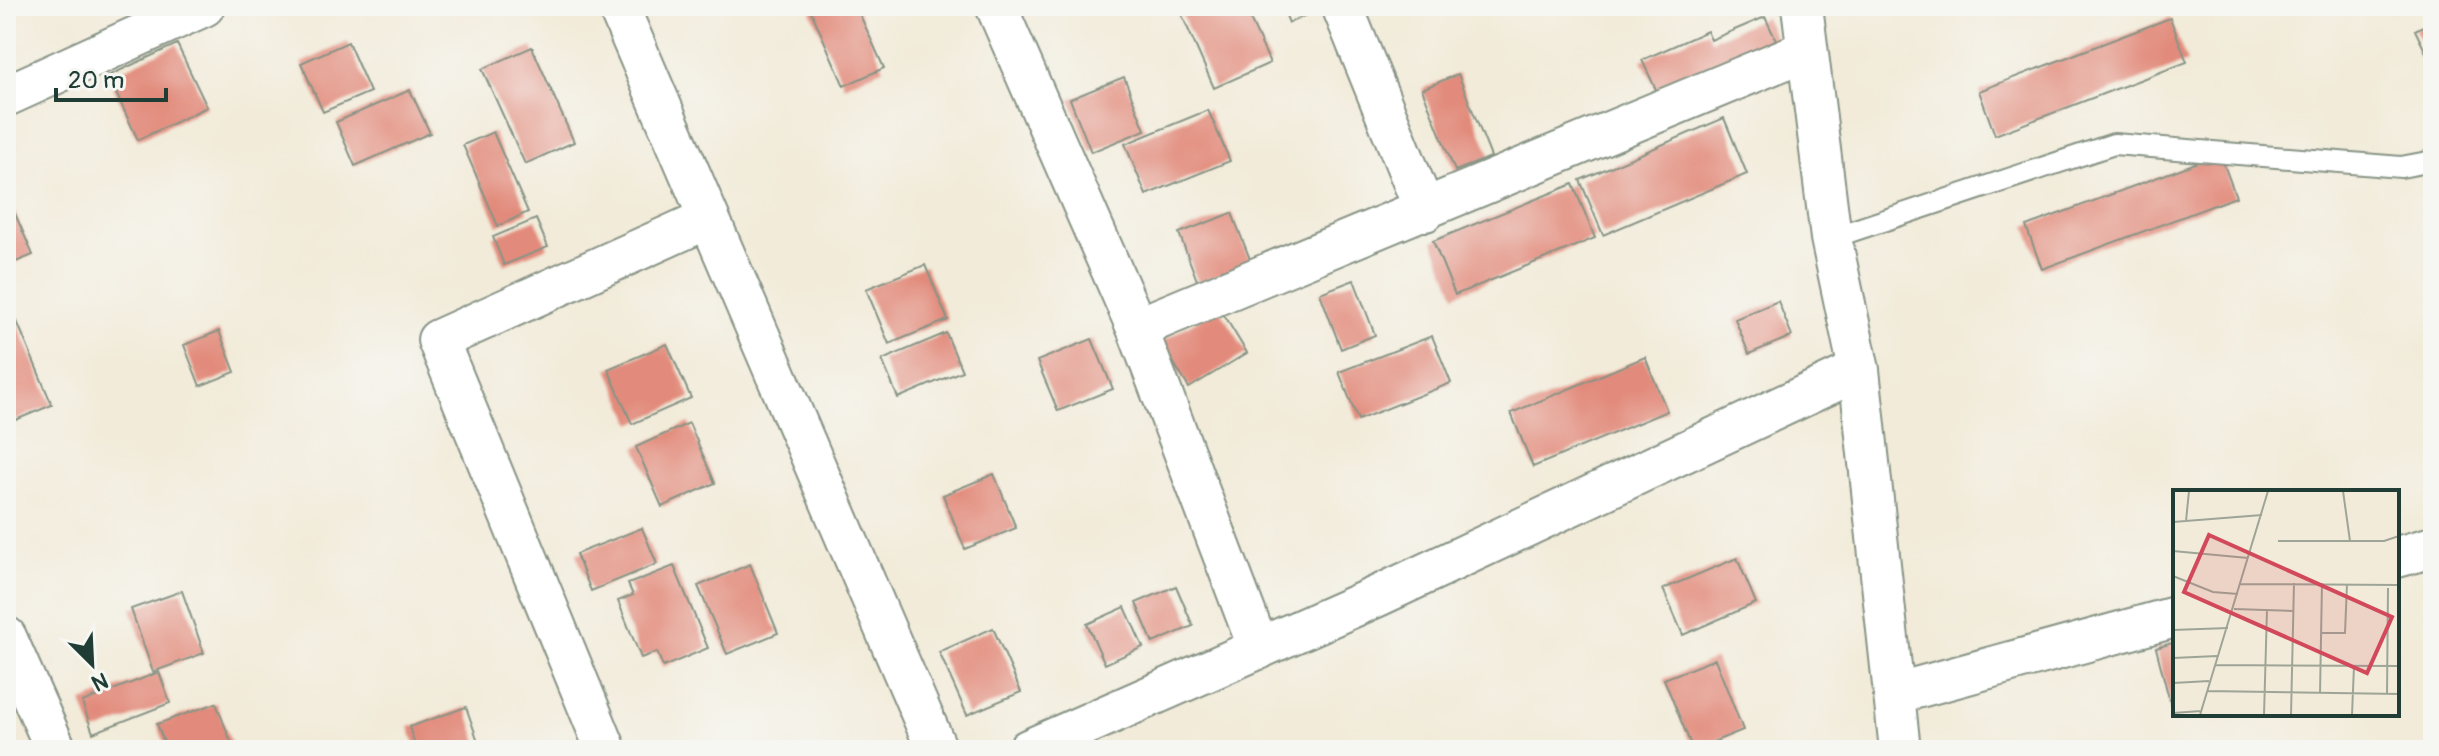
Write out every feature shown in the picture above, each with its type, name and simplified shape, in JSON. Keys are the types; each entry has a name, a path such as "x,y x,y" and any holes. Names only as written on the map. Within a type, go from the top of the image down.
{"street":[{"path":"618,6 937,750"},
{"path":"996,6 1137,328 1259,649"},
{"path":"1342,6 1425,211"},
{"path":"1802,6 1831,238 1859,370 1900,750"},
{"path":"6,96 182,10"},
{"path":"1137,328 1807,50"},
{"path":"606,750 438,340 709,218"},
{"path":"1028,750 1259,649 1859,370"},
{"path":"2399,556 2433,547"},
{"path":"1894,694 2173,618"},
{"path":"6,637 56,750"}],"lane":[{"path":"1831,238 2114,144 2401,167 2433,161"}],"building":[{"path":"822,6 856,6 884,68 844,86 811,11"},
{"path":"1178,6 1244,6 1270,63 1214,88"},
{"path":"1282,6 1316,6 1318,10 1289,23"},
{"path":"1765,17 1776,40 1657,92 1642,60 1707,31 1711,40"},
{"path":"2170,18 2187,62 1995,135 1979,91"},
{"path":"2433,21 2433,67 2415,30"},
{"path":"348,42 370,92 323,112 301,63"},
{"path":"177,44 207,107 138,140 108,76"},
{"path":"532,47 574,142 525,164 482,69"},
{"path":"1458,74 1491,157 1455,171 1422,89"},
{"path":"1124,77 1145,130 1091,152 1070,99"},
{"path":"410,90 430,133 355,166 336,122"},
{"path":"1208,110 1230,161 1146,195 1125,144"},
{"path":"1724,118 1747,174 1603,235 1580,180"},
{"path":"493,132 528,212 498,226 463,145"},
{"path":"2220,154 2236,197 2042,269 2026,226"},
{"path":"1573,184 1595,238 1455,295 1433,241"},
{"path":"6,193 33,255 6,266"},
{"path":"1232,213 1251,262 1198,283 1179,233"},
{"path":"536,219 548,247 504,265 493,237"},
{"path":"925,265 948,320 889,344 866,289"},
{"path":"1354,280 1375,335 1341,349 1320,293"},
{"path":"1778,301 1792,336 1749,354 1735,319"},
{"path":"1219,307 1247,353 1189,388 1161,342"},
{"path":"16,319 52,405 6,424 6,323"},
{"path":"219,331 235,372 200,386 184,345"},
{"path":"946,333 962,371 898,398 882,360"},
{"path":"1432,336 1451,383 1358,420 1339,372"},
{"path":"1092,339 1113,389 1058,411 1037,361"},
{"path":"667,344 691,398 632,424 608,369"},
{"path":"1645,357 1667,411 1533,467 1511,413"},
{"path":"689,423 715,483 662,507 636,447"},
{"path":"994,474 1016,528 965,549 943,495"},
{"path":"642,528 657,564 591,591 576,554"},
{"path":"1737,558 1756,603 1683,635 1663,589"},
{"path":"750,564 778,633 727,654 698,586"},
{"path":"674,566 708,648 663,667 657,652 641,658 618,601 633,595 628,584"},
{"path":"1176,586 1193,626 1153,643 1136,603"},
{"path":"182,591 204,653 153,672 131,609"},
{"path":"1125,607 1143,647 1105,664 1087,624"},
{"path":"993,628 1021,692 967,715 939,652"},
{"path":"2173,643 2171,706 2156,648"},
{"path":"1715,659 1743,730 1693,750 1664,679"},
{"path":"159,672 170,703 93,733 82,702"},
{"path":"216,703 234,750 167,750 157,724"},
{"path":"466,707 481,750 417,750 409,727"}]}
